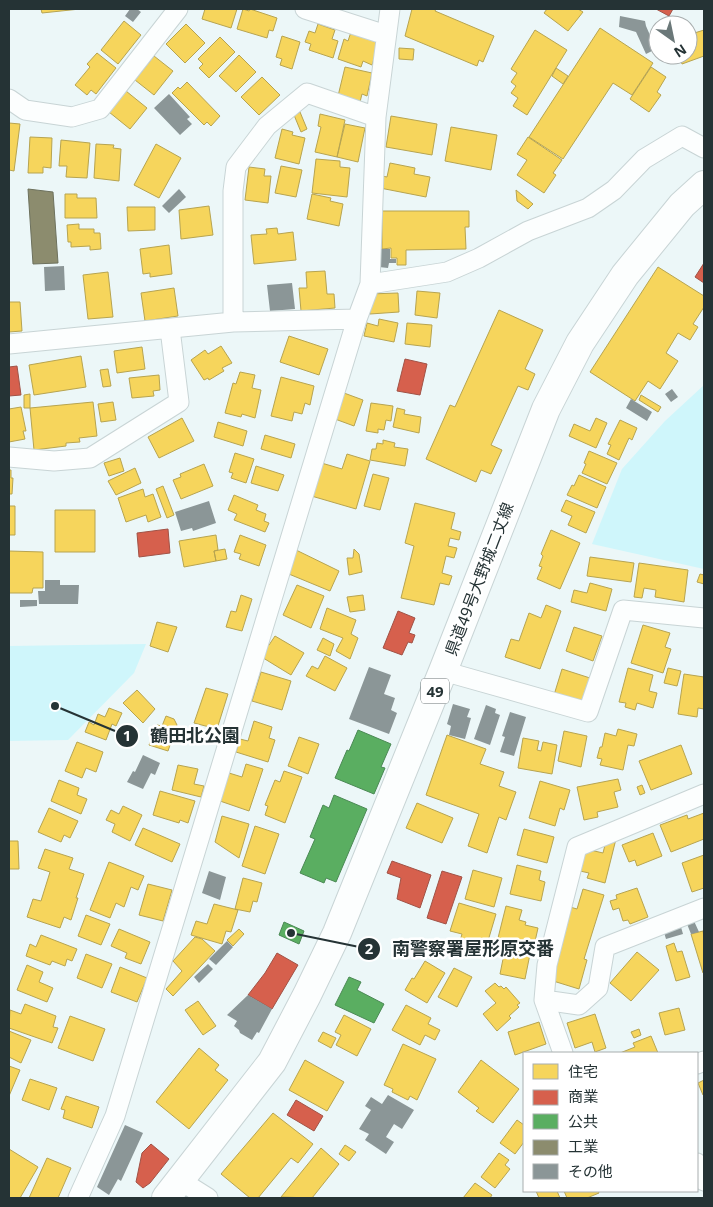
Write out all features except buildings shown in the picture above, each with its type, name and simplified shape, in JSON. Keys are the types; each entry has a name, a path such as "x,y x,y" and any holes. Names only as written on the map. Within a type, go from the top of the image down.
{"main road":[{"name":"県道49号大野城二丈線","path":"173,1189 272,1062 307,995 336,933 443,671 546,408 580,343 624,274 682,205 704,185"}],"street":[{"path":"9,99 26,110 72,116 100,108 178,9"},
{"path":"305,9 386,35"},
{"path":"78,1198 115,1116 357,319 370,284 376,117 390,9"},
{"path":"233,322 233,191 236,166 267,126 307,93 376,117"},
{"path":"370,284 447,272 479,258 528,231 588,208 614,190 644,159 682,136 704,148"},
{"path":"9,344 233,322 357,319"},
{"path":"9,457 54,461 90,458 179,402 170,329"},
{"path":"443,671 588,712 623,610 704,618"},
{"path":"563,1052 544,1000 547,965 577,847 704,794"},
{"path":"544,1000 579,1005 598,988 605,947 704,908"},
{"path":"698,1167 704,1181"},
{"path":"173,1189 208,1198"}],"shaded area":[{"path":"704,385 704,569 592,544 622,469 665,421"},
{"path":"146,644 134,673 68,740 9,741 9,646"}],"place":[{"name":"鶴田北公園","path":"55,706"},
{"name":"南警察署屋形原交番","path":"291,933"}]}
